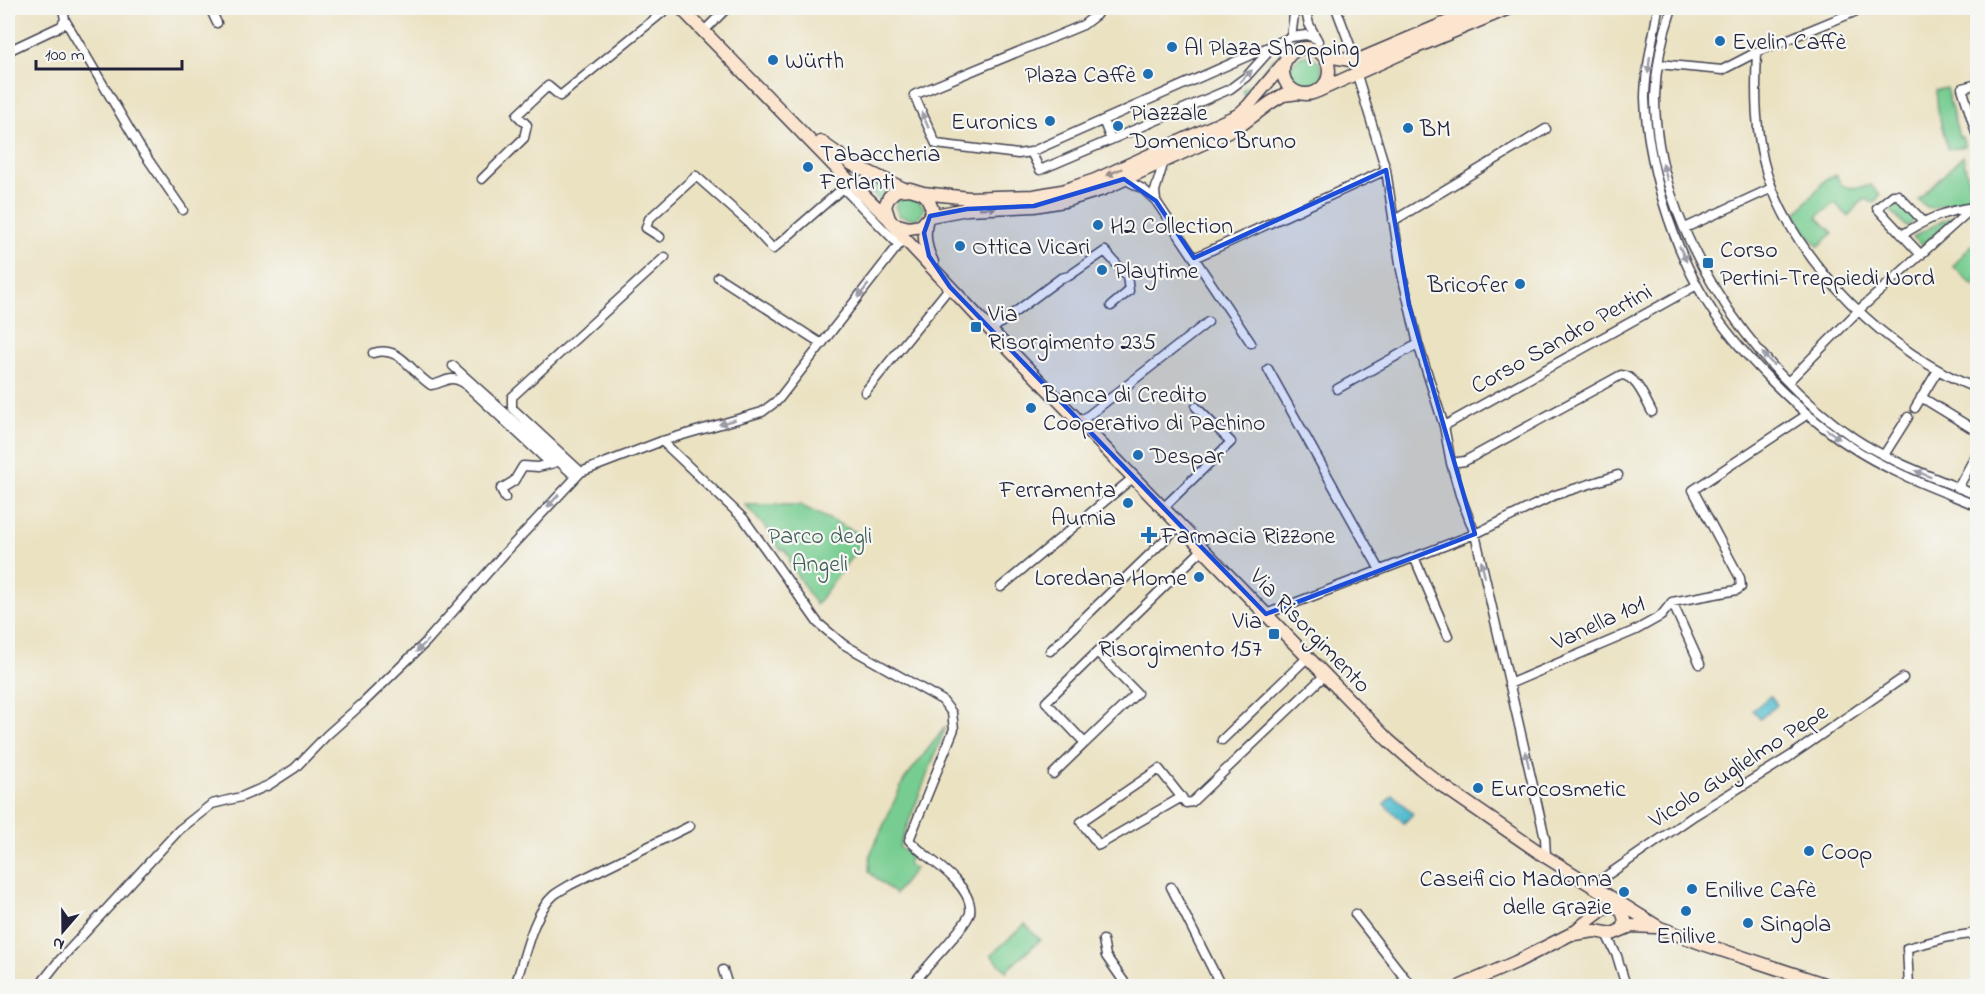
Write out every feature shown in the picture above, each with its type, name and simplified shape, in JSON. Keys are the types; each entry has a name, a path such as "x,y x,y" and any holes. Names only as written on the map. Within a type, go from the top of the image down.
{"main road":[{"path":"681,8 784,113 847,185 892,221 909,228 921,226 928,219 968,209 1034,207 1103,189 1237,128 1283,95 1312,94 1509,8"},
{"path":"939,274 901,241 885,206 889,197 898,190 916,190 923,193 969,198 1034,196 1095,180 1238,114 1248,106 1285,58 1297,50 1303,48 1320,50 1356,62 1481,8"},
{"path":"1318,91 1327,82 1329,76 1328,63 1320,50"},
{"path":"1285,58 1283,76 1289,87 1299,93"},
{"path":"784,113 852,164 904,189"},
{"path":"923,193 932,209 924,233 925,244 939,274"},
{"name":"Via Risorgimento","path":"939,274 1388,740 1420,768 1546,857 1608,895 1620,907 1660,928"},
{"path":"1581,878 1592,891 1599,913 1597,924 1605,933"},
{"path":"1461,987 1571,934 1606,907 1620,907 1625,920 1621,930"},
{"path":"1571,934 1595,931 1615,934 1621,930 1641,925 1660,928 1830,987"}],"street":[{"path":"8,51 61,26 64,20 63,8"},
{"path":"210,8 218,23"},
{"path":"482,179 524,138 527,125 517,115 548,86 560,96 668,8"},
{"path":"704,31 727,8"},
{"path":"1101,8 1083,25 914,95 936,144 1018,154 1030,152 1289,38 1305,35 1320,50"},
{"path":"1285,58 1294,15 1292,8"},
{"path":"1305,8 1320,50"},
{"path":"1336,8 1356,62"},
{"path":"1658,8 1645,94 1649,144 1667,215 1697,285 1707,302 1754,361 1808,414 1850,446 1904,476 1977,506"},
{"path":"1672,8 1662,37 1658,64 1655,96 1659,142 1668,183 1707,277 1724,304 1762,353 1813,407 1855,438 1884,455 1908,468 1977,496"},
{"path":"1658,64 1722,70 1757,52 1864,8"},
{"path":"64,20 141,149 183,210"},
{"path":"1030,152 1040,170 1230,89 1254,70 1273,46"},
{"path":"1273,46 1285,58"},
{"path":"1757,52 1755,87 1761,147 1772,188 1790,225 1809,253 1859,310 1898,344 1938,370 1977,389"},
{"path":"1357,75 1386,170 1401,270 1418,344 1444,426 1451,463 1475,534 1545,838 1546,857"},
{"path":"1977,84 1962,88 1977,139"},
{"path":"1102,120 1111,140"},
{"path":"1393,221 1546,129"},
{"path":"1156,201 1155,190 1164,161"},
{"path":"1194,258 1386,170"},
{"path":"39,987 58,962 179,830 212,804 241,797 268,785 295,768 425,643 504,554 579,475 662,441 762,412 778,400 901,241 847,185 773,249 749,223 696,176 649,219 646,228 660,237"},
{"path":"1124,179 1143,189 1156,201 1251,343"},
{"path":"1685,228 1772,188"},
{"path":"1921,255 1877,208 1893,195 1901,197 1923,220"},
{"path":"1788,382 1859,310 1968,212 1977,207"},
{"path":"1902,235 1923,220 1958,209 1977,207"},
{"path":"991,330 1061,278 1069,276 1105,251 1126,276 1129,291 1111,306"},
{"path":"579,475 512,408 512,397 665,257"},
{"path":"718,277 822,344"},
{"name":"Corso Sandro Pertini","path":"1444,426 1697,285"},
{"path":"865,392 950,287"},
{"path":"1080,422 1208,322"},
{"path":"1337,389 1418,344"},
{"path":"373,353 384,350 398,355 431,385 449,378 464,383 550,463"},
{"path":"453,366 560,463 579,475"},
{"path":"1268,369 1380,570"},
{"path":"1915,408 1938,370"},
{"path":"1451,463 1465,461 1621,375 1627,375 1633,380 1652,411"},
{"path":"1921,397 1977,432"},
{"path":"1163,508 1231,442 1196,407"},
{"name":"Vanella 101","path":"1509,684 1636,630 1661,616 1672,602 1737,590 1741,587 1740,578 1693,490 1808,414"},
{"path":"1884,455 1908,417"},
{"path":"662,441 744,519 818,623 843,644 942,700 952,713 954,729 909,840 954,879 964,891 970,911 964,924 920,974 912,987"},
{"path":"1958,488 1977,452"},
{"path":"505,498 501,489 514,481 523,466 538,467 560,463"},
{"path":"1266,614 1475,534 1555,495 1617,475"},
{"path":"1001,587 1134,477"},
{"path":"1050,651 1180,525"},
{"path":"1085,743 1046,702 1203,549"},
{"path":"1414,557 1448,636"},
{"path":"1672,602 1700,664"},
{"path":"1053,774 1137,693 1097,652"},
{"path":"1222,740 1308,657"},
{"path":"1182,797 1099,845 1081,822 1159,769 1182,797 1186,802 1192,802 1325,675"},
{"name":"Vicolo Guglielmo Pepe","path":"1593,885 1695,815 1789,757 1903,678"},
{"path":"514,987 534,926 554,895 690,826"},
{"path":"1171,887 1220,984 1208,987"},
{"path":"1355,914 1411,987"},
{"path":"1617,956 1621,930"},
{"path":"1605,933 1617,956 1626,987"},
{"path":"1909,987 1907,948 1949,937 1977,933"},
{"path":"1103,940 1106,956 1127,987"},
{"path":"723,970 728,987"}],"highlighted area":[{"path":"1386,170 1409,305 1475,534 1266,614 950,287 929,256 924,233 930,216 967,209 1034,206 1124,179 1156,201 1194,258"}],"green space":[{"path":"1306,56 1317,61 1322,72 1317,83 1306,88 1295,83 1290,72 1295,61"},
{"path":"1275,58 1276,64 1246,102 1243,89 1255,82"},
{"path":"1946,88 1959,137 1962,137 1965,146 1948,150 1938,111 1936,90"},
{"path":"1963,156 1972,198 1932,208 1918,200"},
{"path":"847,169 888,188 880,201"},
{"path":"1837,175 1839,181 1846,187 1871,185 1880,195 1874,203 1864,199 1848,216 1835,203 1817,217 1833,233 1818,247 1796,214 1826,179"},
{"path":"901,198 912,198 920,202 924,208 921,215 915,219 900,216 895,207"},
{"path":"1895,199 1915,217 1915,220 1908,226 1889,209 1889,205"},
{"path":"1956,216 1922,245 1913,237 1944,220"},
{"path":"1977,239 1977,282 1974,286 1953,266"},
{"name":"Parco degli Angeli","path":"745,505 800,505 866,537 816,605 790,564 790,558 785,550 780,549 768,530"},
{"path":"946,726 899,847 911,855 908,864 915,869 895,894 869,872 870,855 904,780"},
{"path":"1025,924 1040,940 1006,971 991,955"}],"water":[{"path":"1770,696 1777,705 1760,719 1753,710"},
{"path":"1393,795 1413,814 1404,823 1384,804"}],"place":[{"name":"Evelin Caffè","path":"1720,41"},
{"name":"Al Plaza Shopping","path":"1172,47"},
{"name":"Würth","path":"773,60"},
{"name":"Plaza Caffè","path":"1148,74"},
{"name":"Euronics","path":"1050,121"},
{"name":"Piazzale Domenico Bruno","path":"1118,126"},
{"name":"BM","path":"1408,128"},
{"name":"Tabaccheria Ferlanti","path":"808,167"},
{"name":"H2 Collection","path":"1098,225"},
{"name":"Ottica Vicari","path":"960,246"},
{"name":"Corso Pertini-Treppiedi Nord","path":"1708,263"},
{"name":"Playtime","path":"1102,270"},
{"name":"Bricofer","path":"1520,284"},
{"name":"Via Risorgimento 235","path":"976,327"},
{"name":"Banca di Credito Cooperativo di Pachino","path":"1031,408"},
{"name":"Despar","path":"1138,455"},
{"name":"Ferramenta Aurnia","path":"1128,503"},
{"name":"Farmacia Rizzone","path":"1149,535"},
{"name":"Loredana Home","path":"1199,577"},
{"name":"Via Risorgimento 157","path":"1274,634"},
{"name":"Eurocosmetic","path":"1478,788"},
{"name":"Coop","path":"1809,851"},
{"name":"Enilive Cafè","path":"1692,889"},
{"name":"Caseificio Madonna delle Grazie","path":"1624,892"},
{"name":"Enilive","path":"1686,911"},
{"name":"Singola","path":"1748,923"}]}
